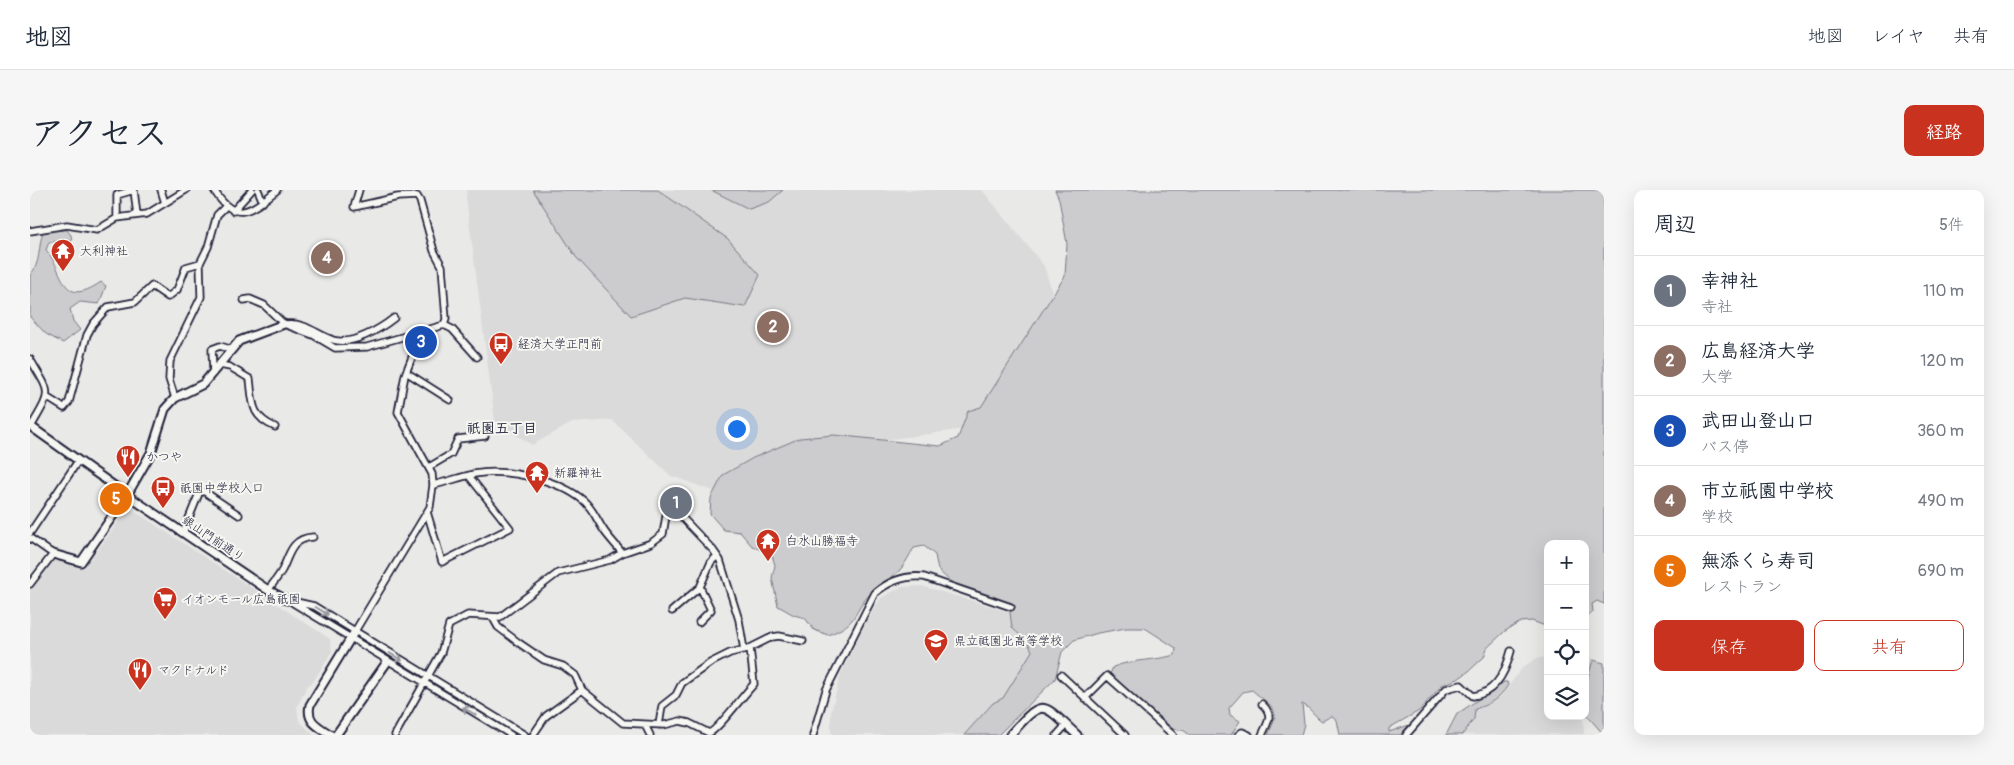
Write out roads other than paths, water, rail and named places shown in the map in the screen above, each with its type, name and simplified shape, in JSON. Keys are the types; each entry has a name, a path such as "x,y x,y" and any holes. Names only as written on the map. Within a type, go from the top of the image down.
{"street":[{"path":"111,190 117,195"},
{"path":"117,195 134,190 137,215"},
{"path":"161,190 165,203"},
{"path":"30,231 66,225 97,230 117,218 147,214 186,190"},
{"path":"214,190 225,207 233,211 246,211 262,202 277,190"},
{"path":"233,211 252,190"},
{"path":"258,190 262,202"},
{"path":"359,190 354,207 398,197 417,196 434,251 442,266 446,320 444,325"},
{"path":"117,195 117,218"},
{"path":"175,398 169,379 170,361 201,296 200,263 208,247 217,215 225,207"},
{"path":"48,398 64,408 69,402 89,330 108,307 135,302 152,286 168,297 177,290 186,267 200,263"},
{"path":"244,300 246,298 264,305 284,324 313,335 335,348 367,347 444,325 452,329 477,357"},
{"path":"30,538 53,554 81,562 127,495 151,453 165,409 175,398 203,384 213,375 230,350 239,341 284,324 302,325 334,340 349,340 365,335 394,318"},
{"path":"331,735 310,722 308,714 314,696 430,507 433,485 429,467 398,412 406,372 422,332"},
{"path":"213,375 212,349 220,346 230,350"},
{"path":"30,360 46,387 48,398 30,427"},
{"path":"220,365 230,367 250,379 250,395 259,418 275,427"},
{"path":"406,372 450,400"},
{"name":"銀山門前通り","path":"30,427 268,590 511,735"},
{"path":"429,467 451,454 458,439 485,436"},
{"path":"30,533 78,461"},
{"path":"433,485 469,476 513,473 531,476 570,492 583,500 595,512 604,532 622,553"},
{"path":"427,512 442,562 510,528 469,476"},
{"path":"183,533 200,491 205,492 239,515"},
{"path":"395,735 441,653 449,625 468,616 500,617 558,573 610,560 622,553 650,543 663,534 667,510 671,506 717,556 739,620 754,684 729,710 718,729 709,733 680,721 658,725 623,723 582,690 575,675 563,666 544,660 519,643 498,627 493,618"},
{"path":"268,590 284,566 292,547 300,540 313,537"},
{"path":"30,584 53,554"},
{"path":"672,610 700,587 711,562 717,556"},
{"path":"813,735 826,690 875,594 884,586 912,576 924,577 1011,607"},
{"path":"699,622 710,610 700,587"},
{"path":"287,600 314,606 525,735"},
{"path":"658,725 662,706 676,695 682,683 710,663 730,653 747,649 779,636 802,641"},
{"path":"1406,735 1446,689 1461,685 1473,696 1486,692 1501,679 1508,667 1511,651"},
{"path":"336,735 387,662"},
{"path":"1061,675 1125,735"},
{"path":"1085,698 1107,676 1172,735"},
{"path":"533,735 546,716 582,690"},
{"path":"1262,704 1269,711 1270,718 1262,735"},
{"path":"1010,735 1033,710 1039,708 1050,711 1077,735"},
{"path":"645,725 650,735"},
{"path":"1057,735 1066,725"},
{"path":"1238,735 1242,732 1249,735"}],"place":[{"name":"市立祇園中学校","path":"327,258"},
{"name":"大利神社","path":"63,272"},
{"name":"広島経済大学","path":"773,327"},
{"name":"武田山登山口","path":"421,342"},
{"name":"経済大学正門前","path":"501,365"},
{"name":"かつや","path":"128,478"},
{"name":"新羅神社","path":"537,494"},
{"name":"無添くら寿司","path":"116,499"},
{"name":"幸神社","path":"676,503"},
{"name":"祇園中学校入口","path":"163,509"},
{"name":"白水山勝福寺","path":"768,562"},
{"name":"イオンモール広島祇園","path":"165,620"},
{"name":"県立祗園北高等学校","path":"936,662"},
{"name":"マクドナルド","path":"140,691"}],"district":[{"name":"祇園五丁目","path":"502,428"}]}
